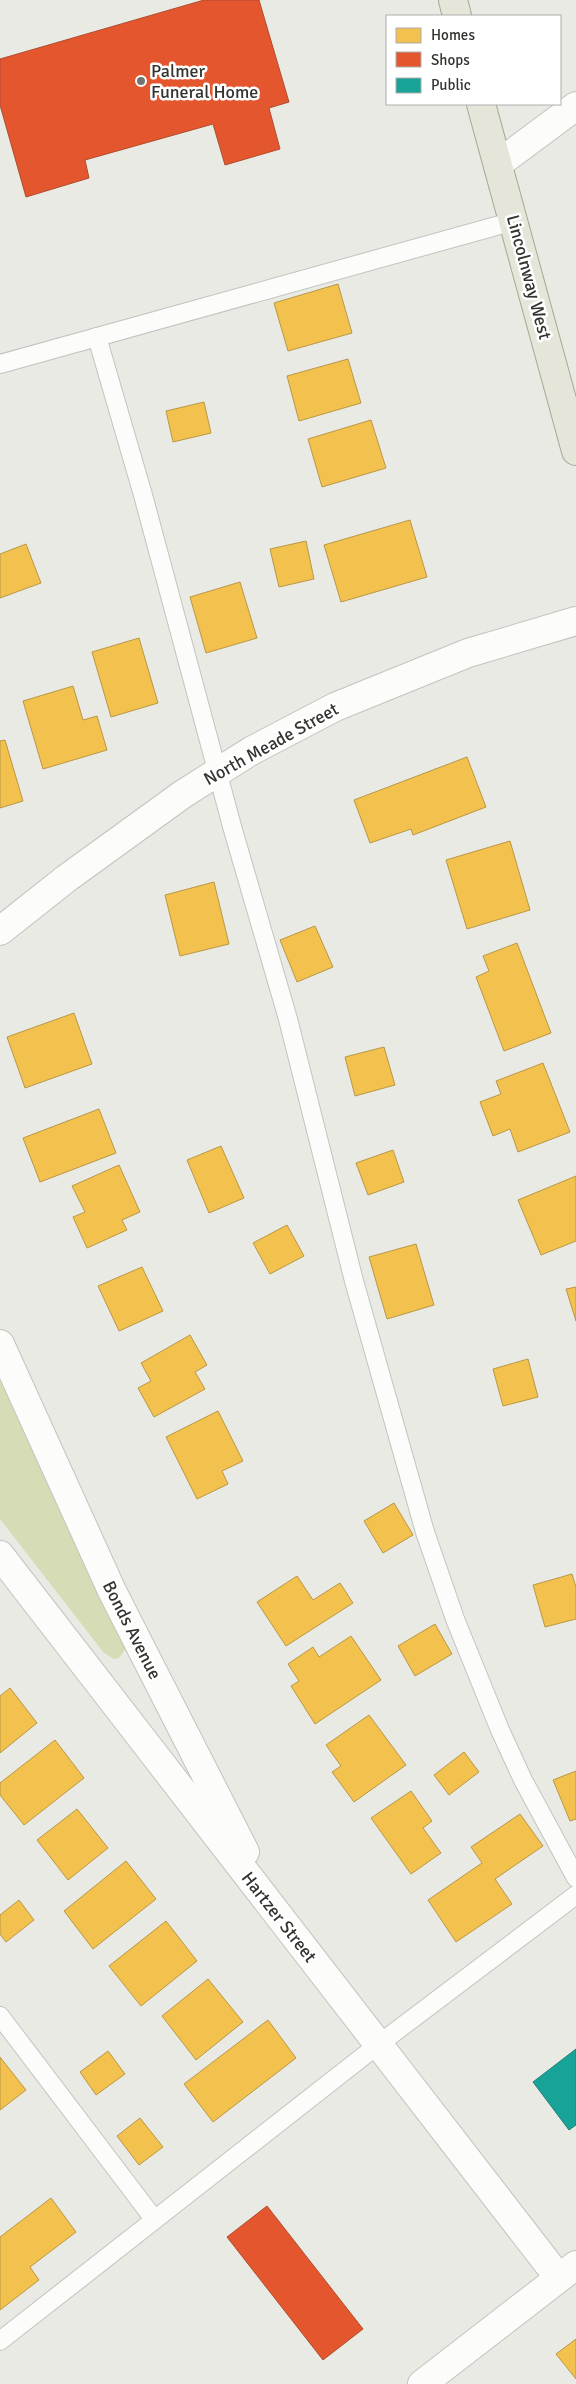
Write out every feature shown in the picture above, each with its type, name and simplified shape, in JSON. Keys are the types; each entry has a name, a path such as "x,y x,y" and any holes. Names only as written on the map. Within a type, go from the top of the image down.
{"main road":[{"path":"452,0 457,15"},
{"name":"Lincolnway West","path":"481,105 576,451"}],"street":[{"path":"498,164 576,106"},
{"name":"North Meade Street","path":"0,931 67,878 217,772 251,751 335,707 468,653 576,621"},
{"name":"Bonds Avenue","path":"0,1344 112,1591 275,1912"},
{"name":"Hartzer Street","path":"0,1555 379,2044 568,2272"},
{"path":"422,2384 568,2272"}],"lane":[{"path":"0,364 514,222"},
{"path":"97,337 143,495 217,772 288,1019 354,1281 425,1532 455,1619 500,1730 523,1780 576,1878"},
{"path":"0,2341 379,2044 576,1894"},
{"path":"0,2016 154,2219"}],"green space":[{"path":"0,1374 41,1467 98,1581 126,1648 119,1658 114,1659 104,1653 0,1519"}],"building: Homes":[{"path":"338,284 352,333 288,351 274,303"},
{"path":"348,359 361,403 299,421 287,376"},
{"path":"204,402 211,433 173,442 166,411"},
{"path":"371,420 386,468 322,487 308,439"},
{"path":"410,520 427,577 341,602 324,545"},
{"path":"306,541 314,579 279,587 270,549"},
{"path":"26,544 41,583 0,598 0,554"},
{"path":"240,582 257,638 206,653 190,597"},
{"path":"139,638 158,703 111,717 92,652"},
{"path":"73,686 83,720 97,716 107,750 43,769 23,701"},
{"path":"5,740 23,801 0,808 0,741"},
{"path":"467,757 486,807 413,835 411,829 370,843 354,800"},
{"path":"510,841 530,910 467,929 446,860"},
{"path":"214,882 229,944 180,956 165,895"},
{"path":"315,926 333,967 297,982 280,940"},
{"path":"517,943 551,1033 504,1051 476,977 489,971 483,956"},
{"path":"74,1013 92,1064 25,1088 7,1037"},
{"path":"384,1047 395,1085 355,1096 345,1057"},
{"path":"543,1063 570,1132 518,1152 510,1129 493,1136 480,1102 501,1094 496,1081"},
{"path":"99,1109 116,1153 40,1182 23,1138"},
{"path":"221,1146 244,1198 209,1213 187,1160"},
{"path":"393,1150 404,1182 368,1195 356,1163"},
{"path":"119,1165 140,1212 122,1220 127,1230 87,1248 73,1217 85,1212 72,1186"},
{"path":"576,1176 576,1241 541,1255 518,1200"},
{"path":"287,1225 304,1256 270,1274 253,1243"},
{"path":"416,1244 434,1305 387,1319 369,1257"},
{"path":"142,1267 163,1311 119,1331 98,1286"},
{"path":"576,1287 576,1321 566,1289"},
{"path":"190,1335 207,1365 195,1372 205,1389 154,1417 138,1388 151,1381 141,1363"},
{"path":"528,1359 538,1397 503,1406 493,1369"},
{"path":"218,1411 243,1461 222,1471 228,1484 197,1499 166,1437"},
{"path":"394,1503 413,1535 383,1553 364,1521"},
{"path":"572,1574 576,1587 576,1619 545,1627 533,1585"},
{"path":"297,1576 313,1600 340,1583 353,1603 286,1646 257,1602"},
{"path":"435,1624 452,1654 415,1676 398,1646"},
{"path":"351,1636 381,1680 315,1724 291,1686 299,1681 288,1664 313,1647 319,1657"},
{"path":"10,1688 37,1723 0,1753 0,1696"},
{"path":"369,1715 406,1765 354,1802 332,1772 341,1766 326,1745"},
{"path":"55,1740 84,1778 24,1825 0,1795 0,1783"},
{"path":"464,1752 479,1772 449,1795 434,1775"},
{"path":"576,1771 576,1819 570,1821 553,1780"},
{"path":"411,1791 432,1821 423,1828 441,1853 411,1874 371,1818"},
{"path":"77,1809 108,1848 68,1880 37,1840"},
{"path":"520,1814 543,1846 495,1879 512,1904 456,1942 428,1900 482,1863 471,1847"},
{"path":"126,1861 156,1899 93,1949 64,1911"},
{"path":"19,1900 34,1920 6,1942 0,1934 0,1915"},
{"path":"166,1921 197,1961 141,2006 109,1966"},
{"path":"208,1979 243,2022 196,2060 162,2016"},
{"path":"268,2020 296,2058 213,2122 184,2084"},
{"path":"108,2051 125,2074 96,2095 80,2072"},
{"path":"0,2057 26,2090 0,2110"},
{"path":"140,2118 163,2147 139,2165 117,2136"},
{"path":"51,2198 76,2232 30,2267 39,2280 0,2310 0,2237"},
{"path":"576,2339 576,2379 556,2354"}],"building: Shops":[{"name":"Palmer Funeral Home","path":"204,0 259,0 289,102 269,108 280,149 225,165 213,124 85,160 89,178 26,197 0,105 0,59"},
{"path":"267,2206 363,2329 323,2360 227,2237"}],"building: Public":[{"path":"576,2049 576,2125 569,2130 533,2082"}],"place":[{"name":"Palmer Funeral Home","path":"141,81"}]}
